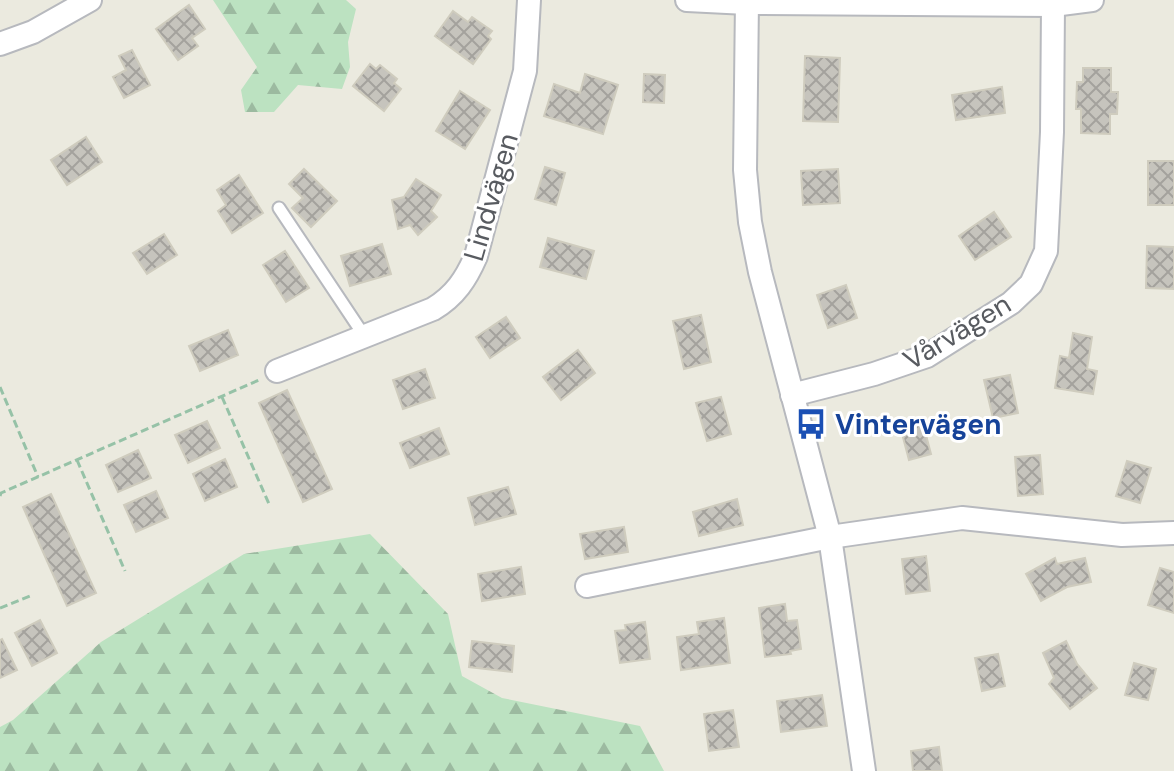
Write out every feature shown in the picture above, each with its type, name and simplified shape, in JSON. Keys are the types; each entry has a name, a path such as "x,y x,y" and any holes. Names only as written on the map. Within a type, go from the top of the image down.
{"street":[{"path":"0,44 40,29 90,0"},
{"name":"Lindvägen","path":"277,371 441,305 449,300 468,275 476,256 525,71 529,0"},
{"path":"687,0 1053,5 1092,0"},
{"path":"747,2 745,170 750,222 830,537 864,771"},
{"name":"Vårvägen","path":"792,395 874,374 927,356 1011,303 1031,284 1046,251 1052,132 1053,5"},
{"path":"587,586 830,537 962,518 1122,535 1159,536 1174,533"}],"lane":[{"path":"279,208 365,337"}],"path":[{"path":"0,496 277,371"},
{"path":"0,387 38,477"},
{"path":"222,397 269,504"},
{"path":"77,460 125,571"},
{"path":"0,608 30,596"}],"green space":[{"path":"213,0 346,0 356,9 348,42 350,67 342,89 298,85 274,112 245,112 241,90 257,67"},
{"path":"370,534 448,614 462,676 502,698 640,726 664,771 0,771 0,727 13,720 101,642 244,554"}],"building":[{"path":"189,5 205,29 192,38 198,46 178,60 156,29"},
{"path":"453,11 468,22 472,17 492,31 488,36 491,39 473,64 435,36"},
{"path":"132,50 150,85 124,98 113,77 126,70 119,56"},
{"path":"805,56 840,58 838,122 803,121"},
{"path":"370,64 376,69 380,65 397,79 394,83 401,89 384,111 353,86"},
{"path":"1083,68 1111,68 1111,92 1118,92 1117,114 1110,114 1110,134 1081,133 1081,109 1076,109 1077,82 1083,82"},
{"path":"585,74 618,85 603,134 544,116 554,84 580,93"},
{"path":"644,74 665,75 664,103 643,102"},
{"path":"1002,87 1005,113 956,120 952,95"},
{"path":"460,91 490,110 465,149 436,131"},
{"path":"86,137 102,162 67,185 51,160"},
{"path":"1148,161 1174,161 1174,205 1148,205"},
{"path":"545,167 565,173 556,205 535,199"},
{"path":"304,169 337,201 311,227 292,208 303,198 289,184"},
{"path":"838,169 840,203 803,205 801,171"},
{"path":"239,175 263,213 232,233 218,211 226,205 217,190"},
{"path":"416,179 441,195 431,211 437,217 418,235 410,225 398,229 392,200 404,197"},
{"path":"994,212 1011,237 975,260 959,236"},
{"path":"164,234 177,255 147,274 133,253"},
{"path":"548,238 594,251 586,279 540,267"},
{"path":"382,244 391,274 350,286 341,256"},
{"path":"1147,246 1174,247 1174,289 1146,288"},
{"path":"285,251 309,288 286,302 263,265"},
{"path":"846,285 857,318 828,328 817,295"},
{"path":"701,315 711,362 684,369 673,321"},
{"path":"506,317 520,338 490,358 476,337"},
{"path":"228,330 238,355 200,371 189,346"},
{"path":"1073,333 1092,337 1087,369 1097,371 1093,394 1055,388 1060,356 1069,358"},
{"path":"578,350 595,373 561,400 543,377"},
{"path":"425,369 435,398 403,409 393,380"},
{"path":"1010,375 1018,413 993,418 984,380"},
{"path":"287,390 332,489 303,502 259,403"},
{"path":"721,397 731,434 707,441 696,403"},
{"path":"922,420 931,454 909,460 900,426"},
{"path":"207,421 220,448 188,463 175,435"},
{"path":"439,428 449,454 410,468 400,443"},
{"path":"138,450 151,478 118,492 106,465"},
{"path":"1040,455 1043,494 1018,496 1015,457"},
{"path":"225,459 237,487 205,501 193,474"},
{"path":"1127,461 1151,468 1140,503 1116,496"},
{"path":"508,487 516,514 475,525 468,498"},
{"path":"156,491 168,518 136,532 124,505"},
{"path":"51,494 96,593 67,606 23,507"},
{"path":"737,499 743,525 699,536 693,512"},
{"path":"624,527 628,552 585,559 580,534"},
{"path":"926,556 930,591 906,594 902,559"},
{"path":"1055,558 1057,564 1085,558 1091,582 1067,587 1041,601 1026,574"},
{"path":"521,567 525,594 482,601 478,574"},
{"path":"1160,568 1174,572 1174,613 1148,605"},
{"path":"785,604 787,621 797,620 801,649 790,651 791,654 765,657 759,608"},
{"path":"724,618 730,663 681,670 677,637 699,634 697,622"},
{"path":"40,620 57,653 32,666 15,633"},
{"path":"645,622 650,659 620,663 615,631 626,630 625,625"},
{"path":"0,640 17,670 0,678"},
{"path":"472,641 514,646 512,672 469,667"},
{"path":"1066,641 1077,664 1097,688 1070,709 1049,684 1054,678 1043,653"},
{"path":"998,654 1005,686 982,691 975,658"},
{"path":"1134,663 1156,669 1148,700 1125,695"},
{"path":"822,695 827,726 781,732 777,701"},
{"path":"733,710 739,747 709,751 704,714"},
{"path":"939,747 942,771 913,771 911,751"}],"place":[{"name":"Vintervägen","path":"811,424"}]}
